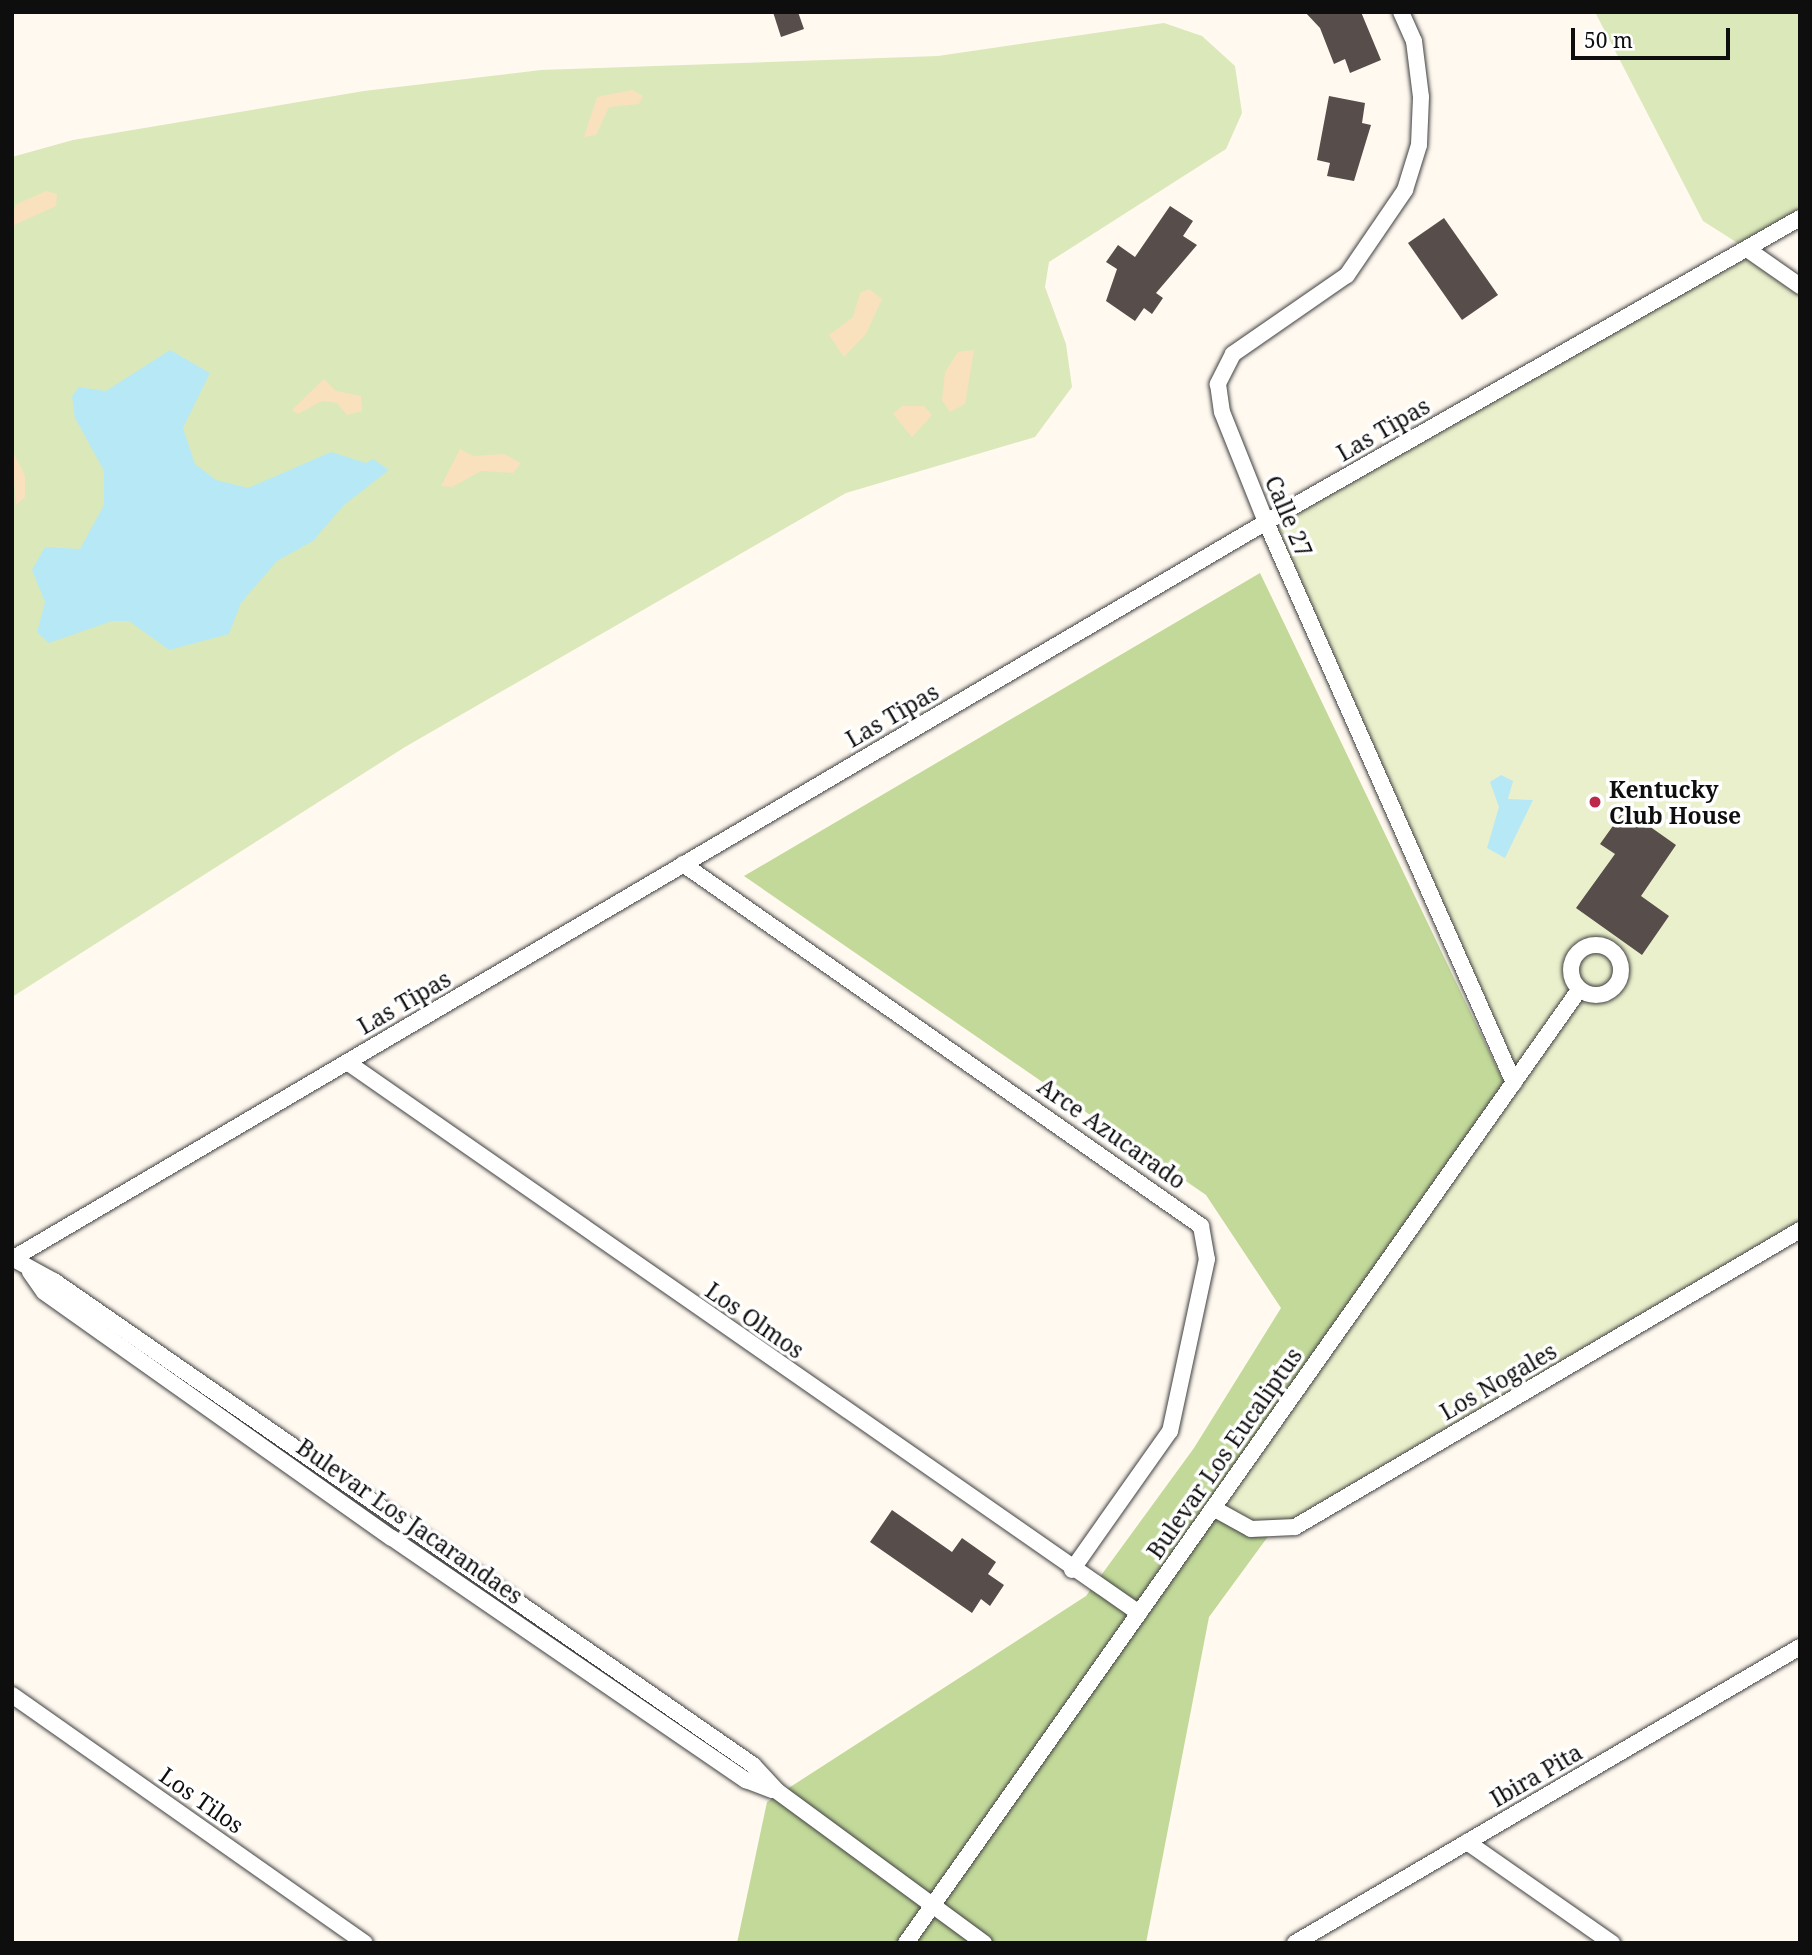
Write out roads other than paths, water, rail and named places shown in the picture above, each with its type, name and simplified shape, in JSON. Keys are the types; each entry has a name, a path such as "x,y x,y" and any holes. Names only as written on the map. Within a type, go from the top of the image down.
{"street":[{"name":"Calle 27","path":"1401,12 1414,41 1421,97 1419,145 1405,190 1348,275 1233,354 1218,384 1222,412 1266,522 1514,1083"},
{"name":"Las Tipas","path":"12,1258 1266,522 1800,218"},
{"path":"1747,249 1800,286"},
{"name":"Arce Azucarado","path":"683,864 1201,1226 1207,1259 1170,1431 1072,1570"},
{"name":"Bulevar Los Eucaliptus","path":"906,1943 1580,990"},
{"name":"Los Olmos","path":"347,1062 1072,1570 1139,1613"},
{"name":"Los Nogales","path":"1213,1508 1251,1529 1295,1527 1800,1230"},
{"name":"Bulevar Los Jacarandaes","path":"12,1258 30,1272 44,1292 393,1538 746,1780 777,1791 984,1943"},
{"name":"Ibira Pita","path":"1295,1943 1800,1647"},
{"name":"Los Tilos","path":"12,1695 365,1943"},
{"path":"1467,1842 1612,1943"}],"water":[{"path":"170,350 210,373 183,428 195,464 216,480 248,488 331,452 366,463 373,459 389,470 344,505 313,541 277,561 241,603 229,634 169,650 129,621 112,621 49,643 37,632 45,602 32,570 45,547 80,549 104,505 104,471 75,418 72,396 79,387 106,391"},
{"path":"1501,775 1513,781 1508,799 1533,800 1505,858 1487,848 1499,807 1490,782"}],"place":[{"name":"Kentucky Club House","path":"1595,802"}]}
